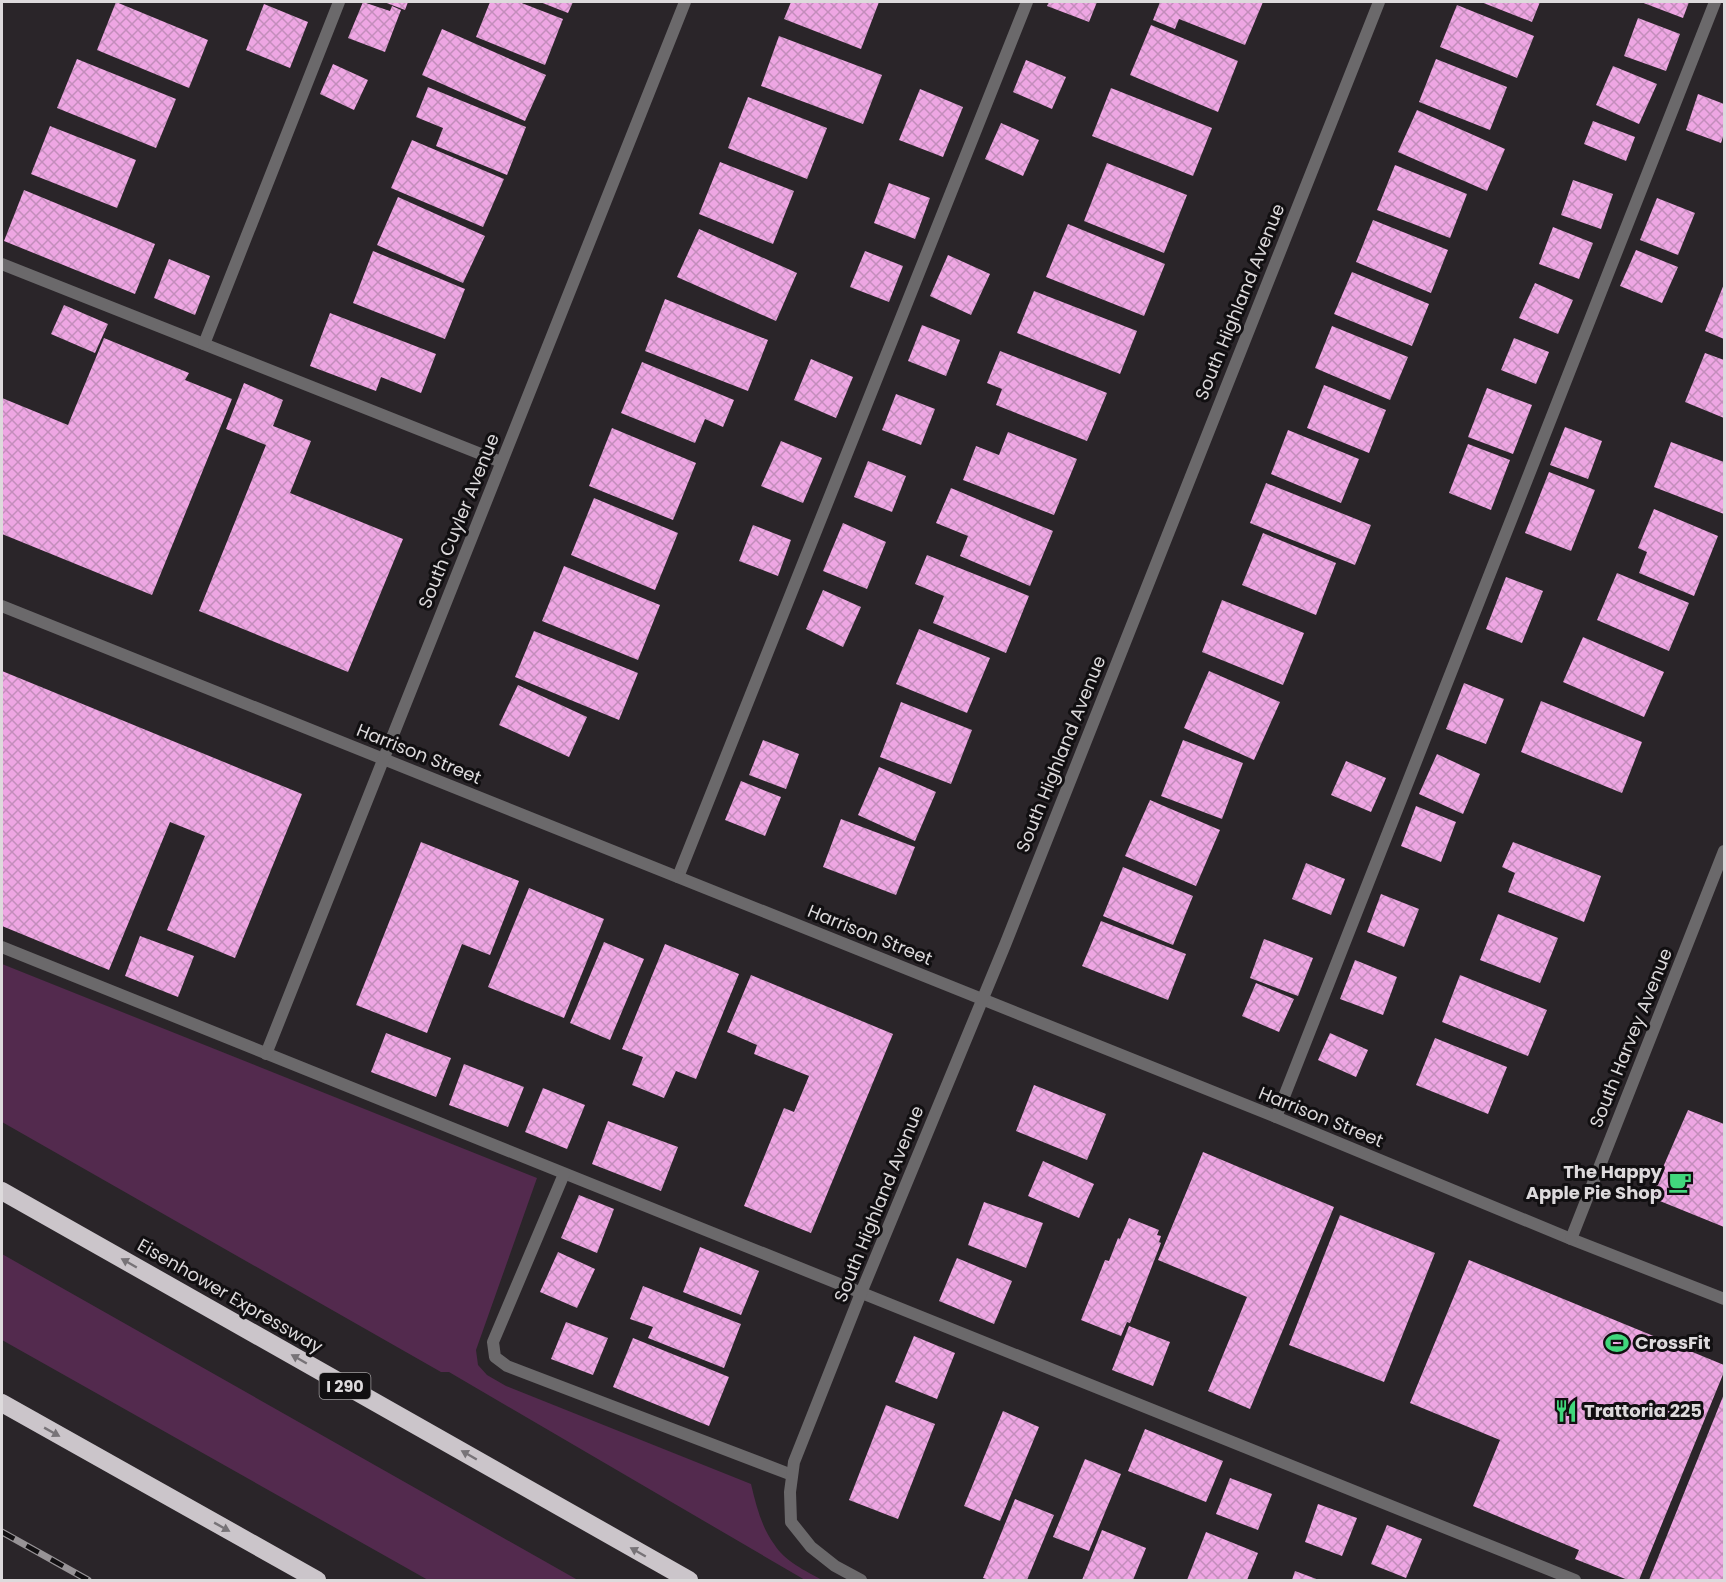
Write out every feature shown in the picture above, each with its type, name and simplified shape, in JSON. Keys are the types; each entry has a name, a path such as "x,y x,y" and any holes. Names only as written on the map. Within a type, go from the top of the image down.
{"highway":[{"name":"Eisenhower Expressway","path":"2,1191 689,1581"},
{"path":"2,1403 317,1581"}],"street":[{"path":"204,344 339,2"},
{"name":"South Cuyler Avenue","path":"266,1054 685,2"},
{"path":"678,877 1027,2"},
{"name":"South Highland Avenue","path":"861,1581 835,1566 811,1547 791,1522 790,1492 794,1462 982,1000 1379,2"},
{"path":"1276,1117 1715,2"},
{"path":"2,264 501,462"},
{"name":"Harrison Street","path":"2,606 1725,1299"},
{"name":"South Harvey Avenue","path":"1571,1239 1725,850"},
{"path":"2,947 1575,1581"},
{"path":"564,1174 493,1342 495,1357 507,1366 792,1475"}],"shaded area":[{"path":"2,964 537,1178 476,1350 478,1365 487,1375 506,1386 751,1484 762,1523 778,1550 796,1565 822,1580 805,1580 449,1372 441,1372 2,1122"},
{"path":"2,1254 578,1580 428,1580 2,1340"}],"building":[{"path":"116,2 208,40 189,88 97,50"},
{"path":"363,2 390,11 392,6 401,10 385,52 348,38"},
{"path":"384,2 408,2 405,10"},
{"path":"490,2 519,2 563,19 545,65 476,37"},
{"path":"540,2 573,2 568,13"},
{"path":"791,2 879,2 861,49 784,19"},
{"path":"1049,2 1097,2 1089,22 1047,6"},
{"path":"1160,2 1263,2 1245,45 1179,19 1175,29 1153,20"},
{"path":"1481,2 1540,2 1532,22"},
{"path":"1641,2 1689,2 1683,18"},
{"path":"264,4 308,22 290,68 246,50"},
{"path":"1457,5 1534,36 1517,78 1440,47"},
{"path":"1638,18 1680,34 1666,71 1624,56"},
{"path":"1151,25 1238,61 1218,112 1130,75"},
{"path":"442,29 546,75 525,121 422,75"},
{"path":"779,36 882,75 863,124 761,86"},
{"path":"77,59 176,99 156,148 57,108"},
{"path":"1436,59 1507,87 1490,130 1419,102"},
{"path":"1026,60 1066,77 1052,109 1013,92"},
{"path":"333,64 368,80 354,110 320,94"},
{"path":"1613,66 1657,84 1639,124 1596,105"},
{"path":"428,87 526,127 507,175 436,146 443,128 416,117"},
{"path":"1111,88 1212,128 1193,176 1092,136"},
{"path":"920,89 963,107 943,157 899,140"},
{"path":"1698,94 1724,104 1724,134 1721,143 1686,130"},
{"path":"748,97 827,128 807,179 728,148"},
{"path":"1417,110 1505,149 1487,191 1398,152"},
{"path":"1593,121 1635,137 1626,161 1584,144"},
{"path":"1001,123 1039,140 1023,176 985,159"},
{"path":"50,126 136,160 117,208 31,174"},
{"path":"412,140 504,179 483,227 391,188"},
{"path":"720,162 794,191 773,244 699,214"},
{"path":"1107,163 1187,195 1164,253 1084,221"},
{"path":"1395,165 1467,194 1450,238 1377,210"},
{"path":"1573,180 1613,194 1601,229 1561,215"},
{"path":"889,183 930,198 915,239 874,223"},
{"path":"24,190 155,244 135,294 4,241"},
{"path":"398,197 485,236 463,283 377,245"},
{"path":"1657,198 1695,213 1678,255 1640,240"},
{"path":"1373,220 1448,250 1431,293 1356,262"},
{"path":"1068,224 1165,264 1144,316 1046,277"},
{"path":"1553,227 1593,243 1579,279 1539,264"},
{"path":"699,229 797,273 776,321 677,277"},
{"path":"1636,250 1678,267 1662,303 1620,286"},
{"path":"373,251 465,289 445,339 353,303"},
{"path":"865,251 903,266 889,302 850,287"},
{"path":"948,255 990,274 971,315 930,296"},
{"path":"169,259 210,276 195,315 154,298"},
{"path":"1352,272 1429,304 1412,346 1334,314"},
{"path":"1535,283 1573,300 1558,334 1519,318"},
{"path":"1724,284 1724,339 1705,331"},
{"path":"1034,291 1137,331 1120,374 1017,333"},
{"path":"665,299 768,340 748,391 645,351"},
{"path":"64,305 108,324 95,353 51,334"},
{"path":"330,313 436,354 421,393 381,377 376,391 310,366"},
{"path":"922,325 960,340 946,376 908,361"},
{"path":"1332,326 1408,357 1390,400 1315,368"},
{"path":"104,338 189,373 185,380 232,399 152,595 2,534 2,398 68,425"},
{"path":"1514,338 1549,352 1536,384 1501,370"},
{"path":"1000,351 1107,393 1087,441 996,405 1002,389 987,383"},
{"path":"1705,353 1724,360 1724,418 1685,402"},
{"path":"811,359 853,377 836,418 794,400"},
{"path":"642,362 734,400 723,427 705,419 695,443 621,413"},
{"path":"244,383 283,400 273,426 311,441 290,493 403,539 348,672 199,611 266,445 226,429"},
{"path":"1324,385 1386,410 1369,453 1307,428"},
{"path":"1487,388 1532,405 1513,454 1468,437"},
{"path":"896,394 935,409 921,445 882,430"},
{"path":"1565,427 1602,441 1588,479 1550,465"},
{"path":"612,428 696,463 673,520 589,486"},
{"path":"1288,430 1359,459 1341,503 1271,474"},
{"path":"1008,432 1077,459 1054,515 963,480 976,446 999,455"},
{"path":"781,441 822,458 803,503 761,486"},
{"path":"1671,442 1724,462 1724,514 1654,487"},
{"path":"1468,444 1510,460 1491,510 1449,493"},
{"path":"868,461 906,476 892,512 854,497"},
{"path":"1549,472 1595,490 1571,551 1525,533"},
{"path":"1266,483 1371,525 1355,565 1250,523"},
{"path":"951,488 1053,531 1030,586 960,556 968,536 936,523"},
{"path":"594,498 678,533 655,590 571,555"},
{"path":"1654,509 1718,536 1694,596 1639,573 1647,552 1638,548"},
{"path":"843,523 886,542 867,589 823,571"},
{"path":"753,525 791,540 778,576 739,561"},
{"path":"1263,533 1336,563 1316,615 1242,585"},
{"path":"927,555 1029,596 1006,653 933,623 944,596 915,584"},
{"path":"564,566 660,605 638,660 542,621"},
{"path":"1617,573 1689,603 1669,651 1597,620"},
{"path":"1506,577 1543,591 1522,643 1486,629"},
{"path":"823,590 861,607 843,647 806,629"},
{"path":"1222,600 1304,633 1283,685 1202,652"},
{"path":"919,629 990,658 967,713 896,684"},
{"path":"534,631 638,673 619,720 515,677"},
{"path":"1583,637 1664,672 1644,717 1563,682"},
{"path":"2,671 302,794 235,958 167,930 205,836 170,822 109,970 2,926"},
{"path":"1209,671 1280,702 1254,760 1184,728"},
{"path":"1464,683 1504,699 1486,744 1446,729"},
{"path":"518,685 587,717 569,757 499,725"},
{"path":"1541,701 1642,742 1622,793 1521,752"},
{"path":"901,702 972,730 951,784 880,757"},
{"path":"763,740 799,754 786,789 749,775"},
{"path":"1183,740 1243,763 1222,819 1161,796"},
{"path":"1437,754 1480,774 1463,814 1419,794"},
{"path":"1346,761 1386,778 1371,812 1331,795"},
{"path":"879,767 936,792 915,841 858,815"},
{"path":"741,781 781,797 765,836 725,820"},
{"path":"1150,800 1220,830 1196,886 1125,856"},
{"path":"1416,806 1456,822 1441,862 1401,846"},
{"path":"841,819 915,847 896,895 823,867"},
{"path":"421,842 519,881 490,955 462,944 427,1033 356,1005"},
{"path":"1513,842 1601,876 1584,922 1508,892 1515,873 1502,867"},
{"path":"1306,863 1345,879 1331,915 1292,899"},
{"path":"1123,867 1193,896 1173,945 1103,916"},
{"path":"529,888 604,919 564,1018 488,987"},
{"path":"1381,894 1419,909 1404,947 1367,932"},
{"path":"1498,914 1558,938 1540,983 1480,960"},
{"path":"1101,921 1186,954 1168,1000 1082,966"},
{"path":"140,936 194,956 178,997 125,976"},
{"path":"1264,939 1313,958 1298,996 1250,978"},
{"path":"604,942 644,959 610,1040 570,1023"},
{"path":"665,944 739,974 696,1079 676,1071 664,1098 632,1085 643,1057 622,1049"},
{"path":"1355,960 1397,977 1383,1015 1340,999"},
{"path":"751,975 893,1034 811,1233 744,1206 784,1108 794,1112 809,1076 754,1054 757,1045 727,1032"},
{"path":"1460,975 1547,1010 1528,1056 1442,1022"},
{"path":"1256,983 1294,999 1279,1032 1242,1016"},
{"path":"386,1033 451,1058 436,1097 371,1072"},
{"path":"1330,1033 1368,1050 1356,1077 1318,1060"},
{"path":"1435,1038 1507,1067 1488,1114 1416,1085"},
{"path":"464,1064 524,1087 508,1127 449,1105"},
{"path":"1034,1085 1106,1114 1087,1160 1016,1131"},
{"path":"543,1088 585,1105 567,1149 525,1132"},
{"path":"1688,1110 1724,1124 1724,1227 1650,1197"},
{"path":"608,1121 678,1147 661,1191 592,1164"},
{"path":"1203,1152 1334,1207 1250,1409 1208,1391 1247,1297 1158,1260"},
{"path":"1043,1161 1094,1184 1079,1218 1028,1196"},
{"path":"579,1195 614,1209 597,1253 561,1238"},
{"path":"984,1202 1043,1223 1026,1268 968,1245"},
{"path":"1340,1215 1435,1253 1384,1382 1289,1345"},
{"path":"1129,1218 1159,1230 1157,1235 1161,1236 1159,1242 1161,1243 1130,1323 1127,1322 1121,1336 1081,1320 1105,1260 1109,1261"},
{"path":"700,1247 759,1271 741,1315 683,1292"},
{"path":"558,1252 595,1269 577,1308 540,1292"},
{"path":"957,1258 1012,1281 994,1324 939,1301"},
{"path":"1469,1260 1724,1365 1724,1372 1639,1580 1628,1580 1575,1559 1579,1550 1473,1506 1500,1440 1410,1403"},
{"path":"643,1286 741,1324 724,1368 648,1338 653,1327 630,1319"},
{"path":"566,1322 608,1338 593,1375 551,1359"},
{"path":"1129,1326 1170,1342 1153,1386 1112,1370"},
{"path":"914,1336 955,1353 937,1399 895,1382"},
{"path":"633,1338 729,1377 709,1426 613,1387"},
{"path":"1724,1394 1724,1580 1649,1580"},
{"path":"886,1405 935,1424 898,1519 849,1500"},
{"path":"1003,1411 1039,1427 1000,1521 964,1506"},
{"path":"1145,1429 1223,1461 1206,1502 1128,1471"},
{"path":"1085,1459 1121,1474 1089,1551 1053,1537"},
{"path":"1230,1478 1272,1494 1258,1530 1216,1514"},
{"path":"1015,1499 1054,1515 1027,1580 983,1578"},
{"path":"1318,1504 1357,1518 1342,1556 1305,1542"},
{"path":"1387,1525 1422,1539 1406,1578 1371,1564"},
{"path":"1102,1530 1146,1548 1133,1580 1082,1580"},
{"path":"1206,1532 1258,1553 1247,1580 1187,1580"},
{"path":"1295,1571 1319,1580 1292,1580"}],"railway":[{"path":"2,1532 88,1580"}],"place":[{"name":"The Happy Apple Pie Shop","path":"1680,1182"},
{"name":"CrossFit","path":"1617,1343"},
{"name":"Trattoria 225","path":"1566,1411"}]}
